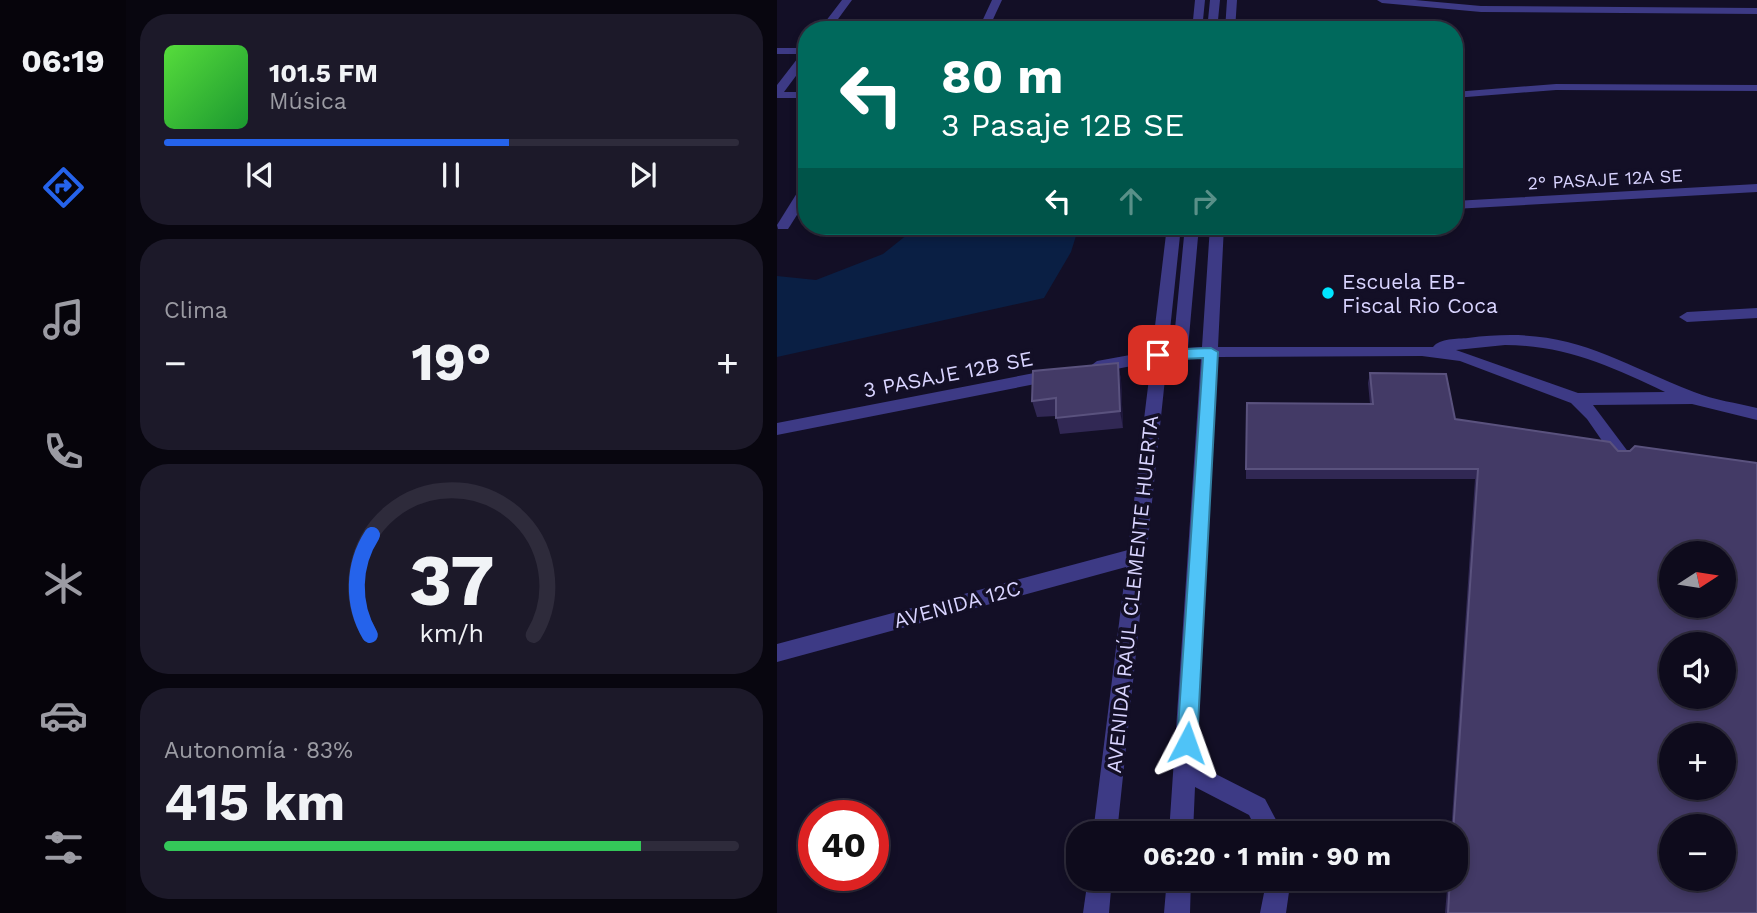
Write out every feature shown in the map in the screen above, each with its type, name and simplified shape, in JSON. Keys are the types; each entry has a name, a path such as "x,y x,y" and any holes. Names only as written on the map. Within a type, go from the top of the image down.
{"street":[{"path":"831,21 847,0"},
{"path":"987,21 997,0"},
{"path":"1198,21 1200,0"},
{"path":"1213,21 1215,0"},
{"path":"1231,21 1232,0"},
{"path":"1382,0 1481,9 1757,11"},
{"path":"777,51 798,52"},
{"path":"777,94 798,65"},
{"path":"1463,94 1556,87 1757,88"},
{"path":"777,94 798,95"},
{"name":"2° PASAJE 12A SE","path":"1463,204 1757,188"},
{"path":"783,226 798,202"},
{"name":"AVENIDA RAÚL CLEMENTE HUERTA","path":"1106,821 1173,235"},
{"path":"1180,354 1191,235"},
{"path":"1182,821 1217,235"},
{"path":"1687,317 1757,313"},
{"path":"1422,351 1481,340 1523,340 1568,346 1624,367 1692,398 1757,414"},
{"path":"1422,351 1462,356 1577,399 1692,398"},
{"name":"3 PASAJE 12B SE","path":"777,429 1158,355 1211,352 1422,351"},
{"path":"1577,399 1593,415 1620,453"},
{"name":"AVENIDA 12C","path":"777,653 1136,556"},
{"path":"1185,770 1257,807 1265,821"},
{"path":"1096,913 1099,891"},
{"path":"1177,913 1178,891"},
{"path":"1273,913 1277,891"}],"water":[{"path":"907,235 1076,235 1071,252 1044,298 777,357 777,276 816,280 883,254"}],"building":[{"path":"1118,363 1120,411 1056,418 1056,398 1032,401 1033,371"},
{"path":"1370,373 1446,374 1455,419 1610,442 1618,451 1630,451 1635,446 1757,463 1757,913 1448,913 1449,891 1468,891 1468,821 1454,821 1478,469 1246,469 1247,403 1373,404"}],"place":[{"name":"Escuela EB- Fiscal Rio Coca","path":"1328,293"}],"route":[{"path":"1158,355 1211,352 1187,743"}]}
